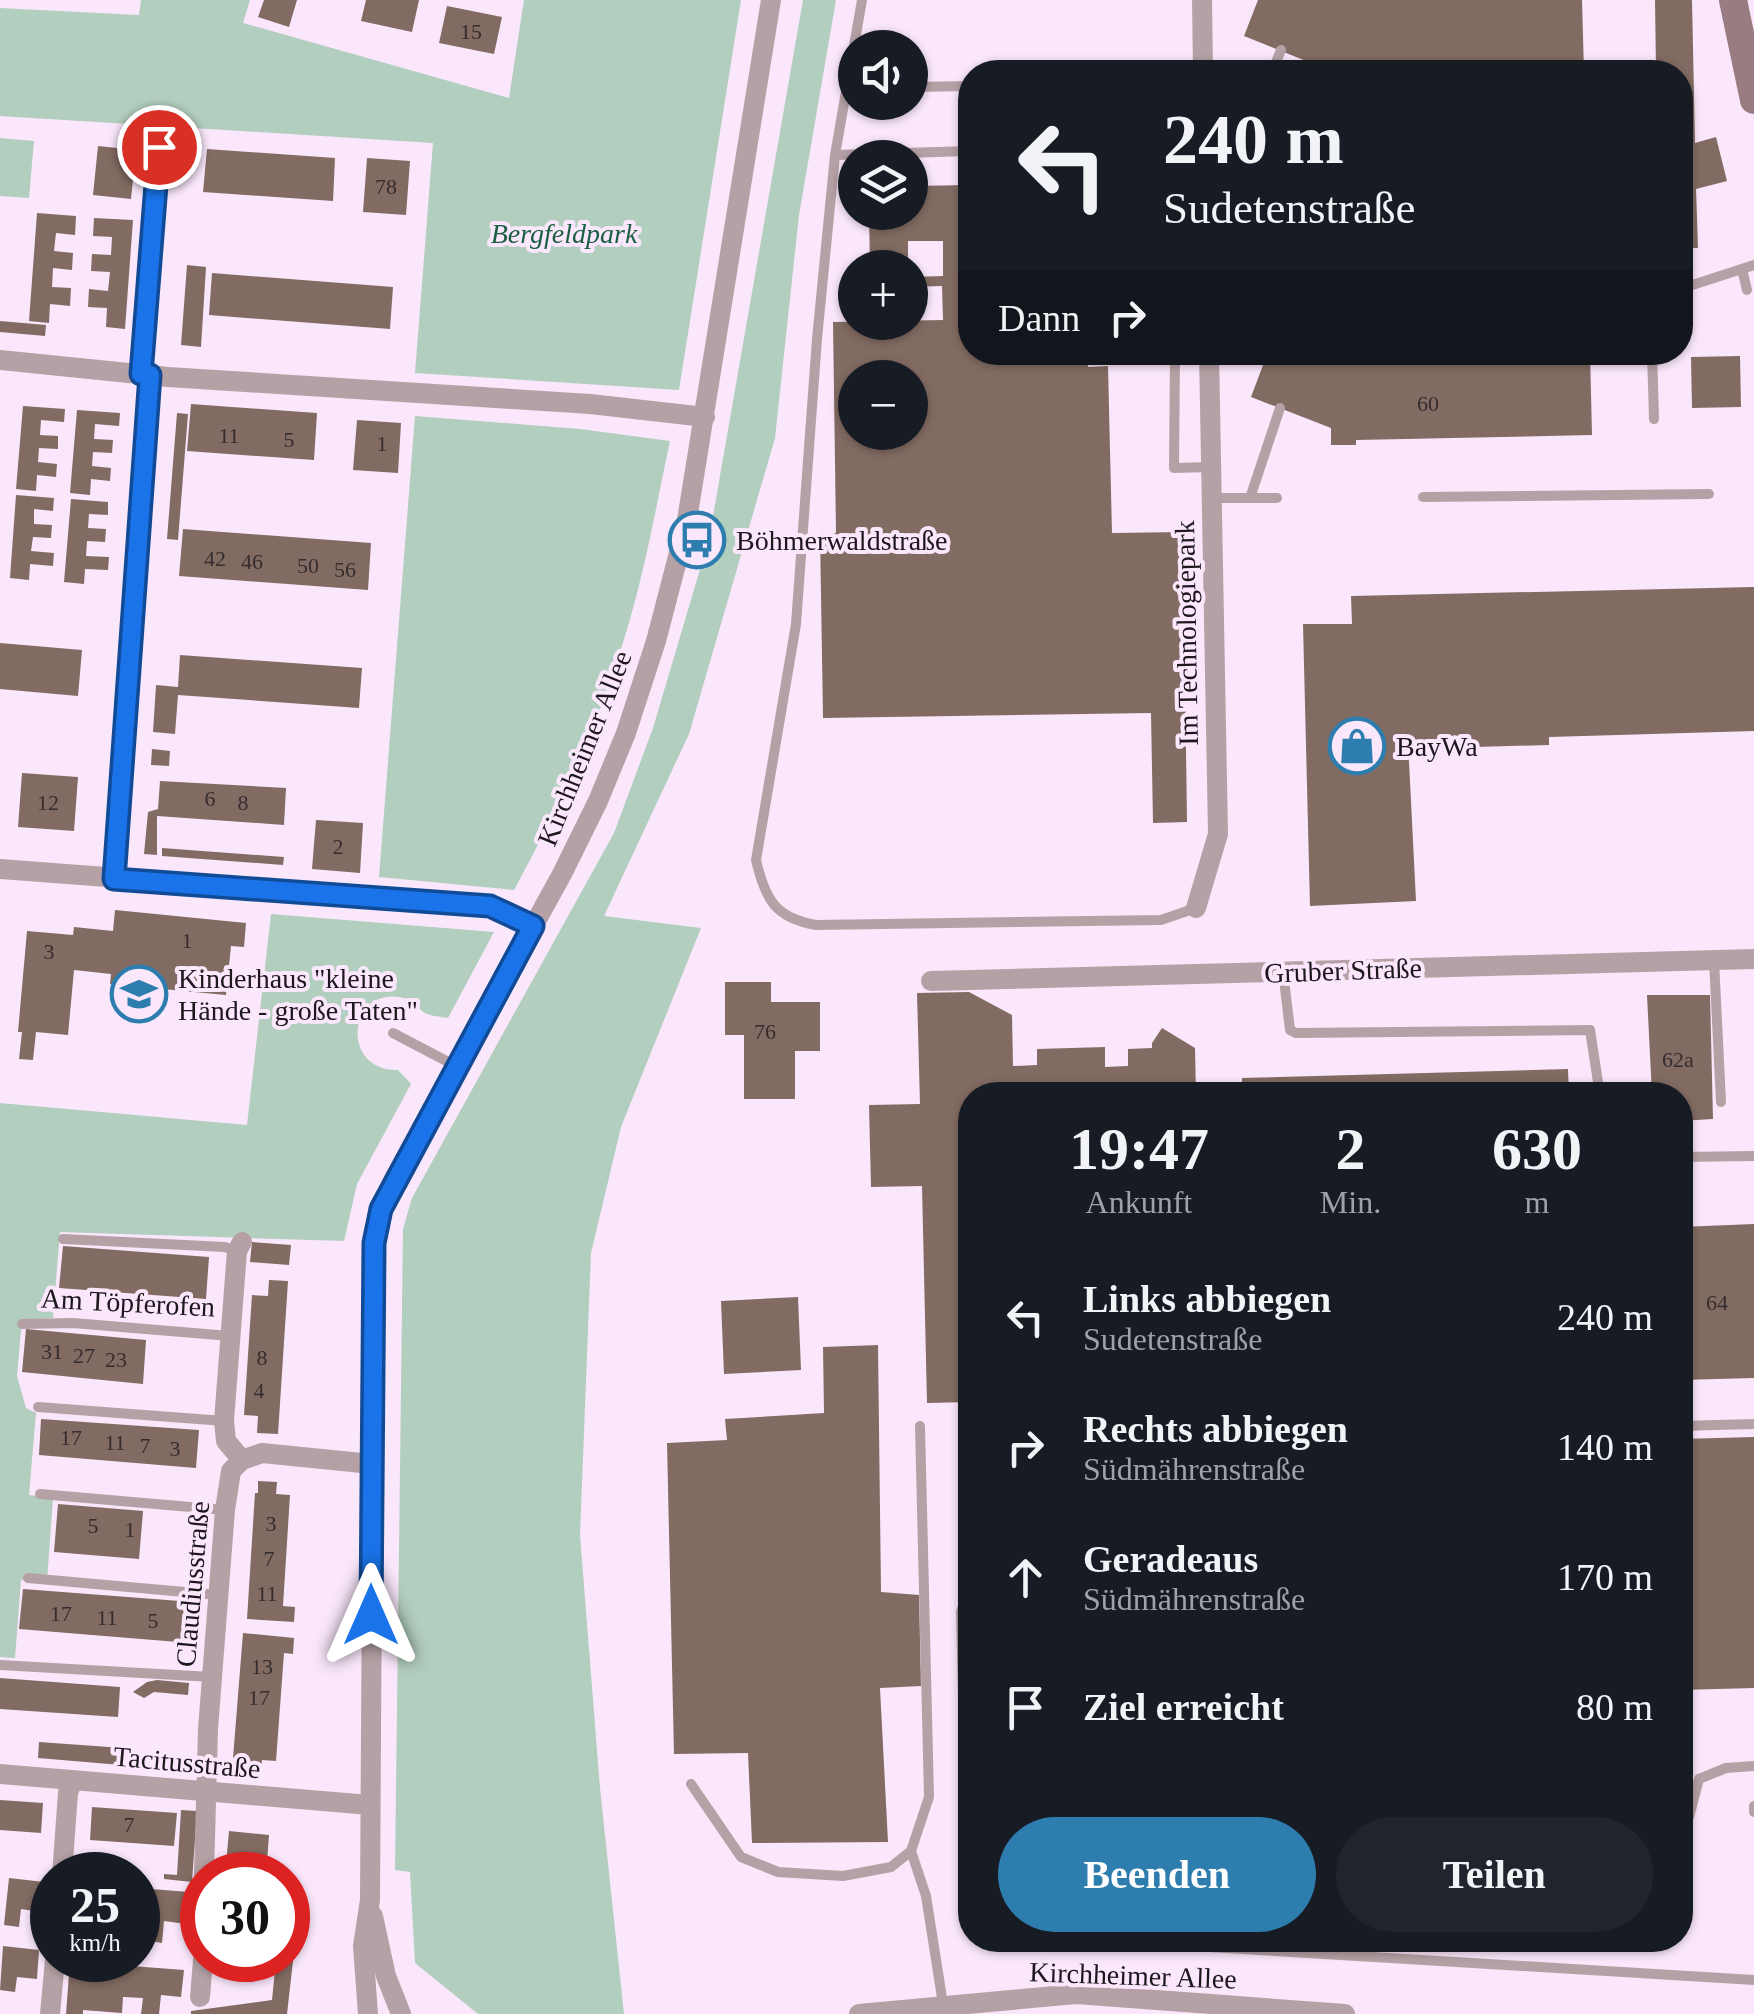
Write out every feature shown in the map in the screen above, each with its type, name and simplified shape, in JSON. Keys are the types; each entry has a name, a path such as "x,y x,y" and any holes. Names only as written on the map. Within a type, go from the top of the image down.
{"street":[{"name":"Kirchheimer Allee","path":"368,2014 364,1946 370,1900 374,1243 381,1209 598,801 626,733 656,641 681,548 705,417 770,0"},
{"path":"1202,0 1203,60"},
{"path":"1733,0 1754,100"},
{"path":"114,879 159,147"},
{"path":"0,360 145,374 590,404 705,417"},
{"name":"Im Technologiepark","path":"1196,908 1218,834 1210,365"},
{"path":"0,869 490,906 533,926"},
{"name":"Gruber Straße","path":"931,981 1754,959"},
{"name":"Am Töpferofen","path":"240,1247 224,1422 226,1441 242,1460"},
{"path":"242,1460 262,1453 372,1464"},
{"name":"Claudiusstraße","path":"205,1852 208,1810 204,1790 224,1510 231,1471 242,1460"},
{"name":"Tacitusstraße","path":"0,1774 370,1805"},
{"path":"64,1852 68,1792 73,1780"},
{"name":"Kirchheimer Allee","path":"370,1900 386,1976 402,2014"},
{"path":"49,2014 53,1982"},
{"path":"200,1997 201,1982"},
{"name":"Kirchheimer Allee","path":"859,2014 1076,1994 1344,2014"}],"lane":[{"path":"858,30 862,0"},
{"path":"1277,60 1281,50"},
{"path":"928,86 958,86"},
{"path":"842,120 835,155 816,338 796,624 756,860 763,892 797,922 816,925 1161,920 1196,908"},
{"path":"835,155 958,151"},
{"path":"1693,285 1754,264"},
{"path":"1742,269 1747,290"},
{"path":"1175,365 1174,468 1212,467"},
{"path":"1652,365 1654,419"},
{"path":"1250,498 1280,408"},
{"path":"1423,497 1710,494"},
{"path":"1211,498 1278,498"},
{"path":"1714,960 1721,1102"},
{"path":"1283,972 1290,1030 1296,1033 1590,1030 1598,1082"},
{"path":"393,1033 456,1066"},
{"path":"1693,1157 1754,1156"},
{"name":"Am Töpferofen","path":"63,1239 240,1247"},
{"name":"Am Töpferofen","path":"22,1324 73,1323 230,1336"},
{"path":"38,1407 224,1422"},
{"path":"1693,1426 1754,1424"},
{"path":"691,1784 741,1857 778,1872 843,1876 891,1867 911,1851 929,1797 920,1426"},
{"path":"40,1494 224,1510"},
{"path":"28,1578 218,1594"},
{"path":"0,1665 212,1677"},
{"path":"1693,1802 1699,1779 1726,1768 1754,1766"},
{"path":"911,1851 926,1896 943,2004"},
{"path":"1304,1952 1754,1980"}],"green space":[{"name":"Bergfeldpark","path":"141,0 250,0 243,23 509,98 524,0 741,0 679,390 415,373 433,143 0,116 0,8 139,15"},
{"path":"803,0 836,0 799,215 775,438 689,734 604,916 701,928 621,1127 591,1253 580,1535 600,1788 624,2014 478,2014 415,1963 410,1872 395,1870 403,1229 412,1198 614,833 653,728 709,539"},
{"path":"0,138 34,141 29,198 0,196"},
{"path":"415,416 580,429 670,441 650,539 615,669 576,766 514,890 379,877"},
{"path":"271,914 494,932 448,1018 425,1013 399,997 382,998 369,1005 361,1017 359,1045 367,1058 379,1067 398,1070 411,1084 357,1184 344,1241 60,1232 53,1318 22,1320 17,1376 26,1408 36,1413 29,1495 53,1498 47,1582 21,1580 15,1658 0,1657 0,1103 247,1125"}],"building":[{"path":"264,0 297,0 289,27 258,17"},
{"path":"366,0 419,0 412,32 361,21"},
{"path":"1258,0 1582,0 1584,60 1304,60 1244,36"},
{"path":"1655,0 1692,0 1695,143 1716,137 1727,181 1696,189 1698,248 1693,248 1693,60 1656,60"},
{"path":"447,6 502,17 494,54 439,43"},
{"path":"98,146 136,150 131,199 93,195"},
{"path":"207,149 335,158 333,201 203,192"},
{"path":"367,158 410,161 406,215 363,212"},
{"path":"958,185 958,365 1108,366 1112,533 1183,532 1187,822 1153,823 1151,713 823,718 820,533 836,533 833,322 838,322 838,340 928,340 928,320 943,320 942,286 928,286 928,276 943,276 943,241 908,241 908,250 870,250 869,230 928,230 928,186"},
{"path":"37,213 76,216 75,235 56,233 54,251 73,253 72,270 53,268 52,287 71,288 70,306 50,304 49,323 29,321"},
{"path":"94,218 133,220 125,329 106,327 107,308 88,307 89,289 108,291 110,272 91,271 92,254 111,255 112,237 93,236"},
{"path":"187,265 206,267 201,347 181,345"},
{"path":"212,273 393,287 390,329 209,315"},
{"path":"0,321 46,325 45,336 0,332"},
{"path":"1740,356 1741,407 1692,408 1693,357"},
{"path":"1263,365 1590,365 1592,435 1356,440 1356,445 1331,445 1331,428 1251,397"},
{"path":"191,404 317,413 314,460 187,451"},
{"path":"23,406 65,409 64,422 41,420 40,435 58,436 58,449 39,448 38,462 57,464 56,477 37,475 36,491 16,489"},
{"path":"77,410 120,413 119,426 95,424 94,439 113,440 112,453 93,452 92,466 111,468 110,481 91,479 90,495 70,493"},
{"path":"177,413 188,414 178,540 167,539"},
{"path":"357,420 401,423 398,473 353,470"},
{"path":"16,495 54,498 53,511 34,509 34,524 52,525 51,538 33,537 31,551 54,553 53,566 30,564 29,580 10,578"},
{"path":"71,499 108,502 108,515 89,514 88,528 106,529 105,542 87,541 86,556 109,557 108,570 85,569 84,584 64,582"},
{"path":"183,529 371,543 368,590 179,576"},
{"name":"BayWa","path":"1754,587 1754,731 1549,737 1549,745 1475,747 1474,740 1408,742 1416,901 1310,906 1303,624 1352,624 1351,596"},
{"path":"0,643 82,650 78,696 0,689"},
{"path":"180,655 362,668 359,708 178,695 175,734 153,732 156,685 178,687"},
{"path":"152,749 170,751 169,766 151,765"},
{"path":"22,773 78,777 74,831 18,827"},
{"path":"160,781 286,788 284,825 157,816 157,855 144,854 148,812 158,809"},
{"path":"316,820 363,823 360,873 312,869"},
{"path":"162,848 284,857 283,865 162,856"},
{"path":"115,910 246,923 244,947 231,946 226,995 110,984 111,974 74,970 68,1035 36,1032 33,1060 19,1059 27,931 73,935 74,927 113,931"},
{"path":"725,982 771,982 771,1002 820,1002 820,1051 795,1051 795,1099 744,1099 744,1035 725,1035"},
{"path":"969,992 1012,1015 1013,1066 1037,1065 1037,1049 1105,1047 1105,1067 1128,1066 1128,1049 1152,1048 1162,1028 1195,1048 1196,1082 958,1082 958,1402 927,1403 922,1186 871,1187 869,1105 920,1104 917,993"},
{"path":"1647,995 1710,995 1713,1119 1693,1120 1693,1082 1651,1082"},
{"path":"1568,1069 1568,1082 1242,1082 1242,1078"},
{"path":"1754,1224 1754,1378 1693,1380 1693,1226"},
{"path":"252,1242 291,1245 289,1265 250,1262"},
{"path":"63,1246 209,1257 206,1299 59,1288"},
{"path":"269,1280 288,1281 278,1434 257,1433 258,1416 244,1415 252,1295 268,1296"},
{"path":"798,1297 801,1370 724,1374 721,1301"},
{"path":"26,1329 146,1340 143,1384 22,1372"},
{"path":"878,1345 881,1592 919,1595 921,1686 880,1688 888,1842 752,1843 748,1753 674,1754 667,1443 727,1440 725,1419 824,1413 823,1347"},
{"path":"41,1419 199,1430 196,1468 39,1455"},
{"path":"1754,1437 1754,1688 1693,1690 1693,1439"},
{"path":"258,1481 277,1482 276,1494 290,1495 283,1606 295,1607 294,1622 247,1619"},
{"path":"58,1504 143,1511 139,1559 54,1552"},
{"path":"23,1589 193,1602 190,1643 19,1629"},
{"path":"243,1633 294,1638 293,1654 284,1653 276,1761 262,1760 261,1773 240,1772 241,1759 233,1758"},
{"path":"0,1678 120,1687 118,1717 0,1709"},
{"path":"157,1680 189,1683 188,1695 154,1692 144,1698 133,1692"},
{"path":"39,1742 123,1748 121,1765 38,1758"},
{"path":"0,1800 43,1803 41,1833 0,1830"},
{"path":"92,1807 177,1813 174,1846 90,1840"},
{"path":"181,1810 197,1811 194,1852 180,1852 180,1881 164,1879 164,1874 177,1875"},
{"path":"229,1831 269,1835 268,1852 227,1852"},
{"path":"9,1878 30,1880 30,1910 21,1909 19,1927 4,1925"},
{"path":"160,1890 180,1891 180,1923 164,1921 162,1943"},
{"path":"3,1946 30,1949 30,1978 17,1977 15,1992 0,1990"},
{"path":"160,1968 180,1970 181,1997 161,1995 159,2014 141,2014 143,1998 123,1997 122,2013 83,2010 83,2014 66,2014 68,1982 160,1982"},
{"path":"274,1982 291,1982 287,2014 191,2014 191,2011 272,2000"}],"place":[{"name":"Böhmerwaldstraße","path":"697,540"},
{"name":"BayWa","path":"1357,746"},
{"name":"Kinderhaus \"kleine Hände - große Taten\"","path":"139,994"}],"route":[{"path":"159,147 141,374 150,375 114,879 490,906 533,926 381,1209 374,1243 371,1615"}]}
